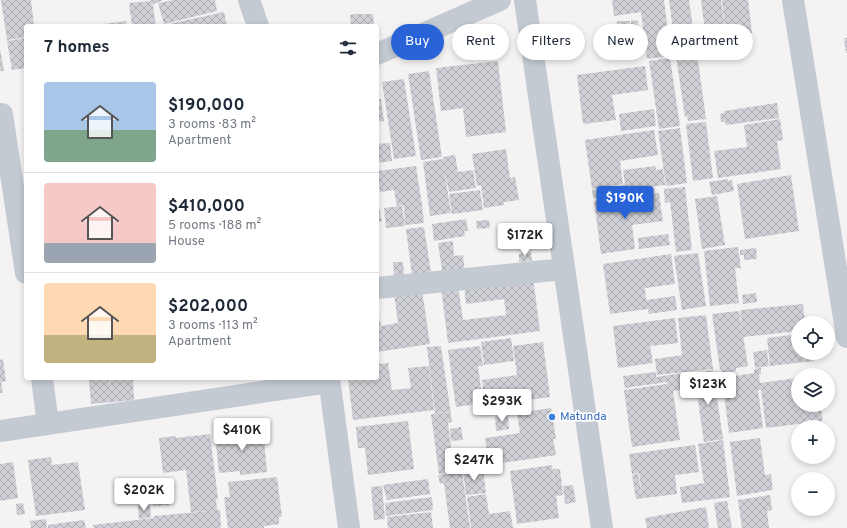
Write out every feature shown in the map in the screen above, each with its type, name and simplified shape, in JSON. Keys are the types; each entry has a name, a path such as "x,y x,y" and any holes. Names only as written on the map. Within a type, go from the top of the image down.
{"street":[{"path":"249,0 257,24"},
{"path":"379,53 500,0"},
{"path":"525,0 602,528"},
{"path":"793,0 847,337"},
{"path":"2,114 24,260"},
{"path":"379,288 564,269"},
{"path":"42,380 48,424"},
{"path":"0,431 329,380 349,528"}],"building":[{"path":"1,0 31,0 34,24 24,24 24,37 7,40"},
{"path":"151,0 163,0 152,5"},
{"path":"173,0 215,0 217,11 164,24 158,3"},
{"path":"612,0 664,0 667,24 656,24 656,58 648,59 648,24 643,24 641,12 614,16"},
{"path":"669,0 689,0 692,24 672,24"},
{"path":"701,0 721,0 724,24 704,24"},
{"path":"722,0 748,0 751,24 725,24"},
{"path":"151,1 156,24 132,24 129,3"},
{"path":"224,12 227,24 169,24"},
{"path":"373,14 374,24 351,24 350,15"},
{"path":"631,20 638,21 638,24 631,24"},
{"path":"126,21 127,24 104,24"},
{"path":"617,21 630,21 630,24 617,24"},
{"path":"24,38 24,68 12,70 7,41"},
{"path":"844,38 847,38 847,53 846,53"},
{"path":"0,49 4,71 0,71"},
{"path":"670,60 680,126 659,129 649,61"},
{"path":"677,60 698,60 706,119 688,121 687,116 685,117"},
{"path":"498,61 506,132 466,137 463,108 441,111 436,68"},
{"path":"645,66 648,90 612,95 616,120 583,124 577,75"},
{"path":"429,71 442,157 421,160 408,74"},
{"path":"404,79 416,156 394,159 382,82"},
{"path":"381,99 384,121 379,122 379,100"},
{"path":"777,103 779,118 726,125 725,122 721,122 720,114 724,113 724,111"},
{"path":"654,109 656,126 621,131 619,114"},
{"path":"780,119 783,140 777,141 781,169 718,178 714,151 747,147 744,125"},
{"path":"706,122 713,178 693,181 686,124"},
{"path":"680,128 687,183 666,186 658,131"},
{"path":"654,130 658,155 620,161 623,184 592,189 585,140"},
{"path":"390,143 392,161 379,163 379,144"},
{"path":"506,149 510,178 515,177 519,200 504,202 504,205 484,208 481,185 477,186 472,154"},
{"path":"455,155 458,172 473,170 476,188 449,192 444,169 451,213 430,216 423,162 443,159 443,157"},
{"path":"416,166 422,205 403,207 403,205 397,206 394,190 380,192 379,171"},
{"path":"655,166 656,170 663,169 665,185 625,190 626,193 593,198 592,190 625,185 623,170"},
{"path":"791,175 799,231 745,239 737,184"},
{"path":"728,179 728,181 732,180 734,191 712,195 709,182"},
{"path":"685,187 692,250 676,252 670,202 665,203 664,189"},
{"path":"480,190 483,210 452,214 449,194"},
{"path":"659,193 663,221 632,225 635,249 601,254 594,201"},
{"path":"717,196 725,245 702,249 695,199"},
{"path":"422,205 424,223 405,225 404,207"},
{"path":"402,206 405,226 386,228 384,208"},
{"path":"379,207 382,221 379,222"},
{"path":"466,219 468,231 464,231 465,236 434,241 432,224"},
{"path":"489,220 490,228 477,229 476,221"},
{"path":"424,227 432,279 413,282 406,229"},
{"path":"668,234 670,245 639,249 638,238"},
{"path":"453,241 454,256 463,255 465,274 443,277 438,243"},
{"path":"738,247 741,268 735,268 739,303 710,306 704,251"},
{"path":"756,248 757,259 744,260 744,255 740,255 740,250"},
{"path":"531,252 532,261 519,262 519,254"},
{"path":"698,253 706,306 682,310 674,256"},
{"path":"671,254 675,284 645,288 646,300 675,296 677,310 649,314 648,309 610,314 603,264"},
{"path":"393,262 403,262 404,275 394,275"},
{"path":"533,277 540,331 448,343 441,287 458,285 463,320 506,315 504,299 466,304 464,286"},
{"path":"422,290 430,344 379,352 379,318 381,326 398,323 394,294"},
{"path":"756,293 757,302 743,304 742,295"},
{"path":"803,304 804,316 791,316 791,332 743,337 740,310"},
{"path":"739,311 748,366 736,368 736,371 722,374 721,369 720,370 712,314"},
{"path":"706,315 713,369 657,375 655,359 682,355 678,318"},
{"path":"675,318 678,343 650,346 653,363 618,368 613,326"},
{"path":"791,335 791,360 814,361 770,366 767,338"},
{"path":"511,338 514,361 484,365 481,342"},
{"path":"543,342 550,397 485,406 482,380 517,375 513,346"},
{"path":"441,346 452,422 448,423 454,472 439,474 431,414 449,412 435,413 427,347"},
{"path":"480,346 483,366 478,366 483,403 456,407 448,350"},
{"path":"767,350 769,366 755,368 753,352"},
{"path":"3,359 6,381 1,382 3,393 0,393 0,360"},
{"path":"388,363 392,390 411,388 408,368 429,366 434,410 353,420 348,380 379,380 379,364"},
{"path":"761,368 761,374 759,374 760,383 791,379 791,412 821,412 823,420 791,420 791,425 766,428 761,390 758,390 763,428 729,433 722,378 754,373 754,369"},
{"path":"713,370 723,439 704,442 694,373"},
{"path":"656,372 656,377 683,373 683,377 694,376 696,387 673,391 680,440 632,447 624,390 667,384 667,382 625,388 623,376"},
{"path":"89,380 109,380 111,391 110,380 133,380 134,400 91,404"},
{"path":"551,408 556,439 553,439 556,455 489,465 485,438 520,433 517,413"},
{"path":"508,416 509,429 496,431 495,417"},
{"path":"408,421 414,469 368,475 365,448 358,448 356,427"},
{"path":"461,427 463,440 451,441 450,429"},
{"path":"263,429 267,472 240,475 240,471 219,473 215,434"},
{"path":"210,434 218,499 216,499 217,510 220,510 221,528 155,528 154,516 209,511 191,512 186,470 163,473 159,438 176,436 176,438"},
{"path":"760,438 765,475 771,474 773,490 737,496 730,442"},
{"path":"723,440 730,497 682,503 680,487 704,483 698,444"},
{"path":"695,445 699,472 675,475 677,494 636,499 632,475 638,474 642,495 639,473 632,474 629,454"},
{"path":"51,457 52,465 78,462 85,510 36,516 28,460"},
{"path":"13,462 18,498 0,501 0,464"},
{"path":"552,465 559,518 517,524 510,471"},
{"path":"483,468 486,493 466,495 463,470"},
{"path":"553,469 560,469 563,495 556,496"},
{"path":"462,472 470,528 450,528 444,483 440,484 438,475"},
{"path":"277,477 282,517 279,517 279,524 264,526 264,528 228,528 224,497 230,497 228,482"},
{"path":"166,479 169,505 153,506 150,480"},
{"path":"428,479 430,494 387,500 383,485"},
{"path":"573,485 576,502 565,504 563,486"},
{"path":"382,486 385,519 374,520 371,487"},
{"path":"486,494 489,514 510,511 513,528 471,528 467,497"},
{"path":"770,495 772,510 767,511 769,528 742,528 738,500"},
{"path":"432,497 433,510 386,516 385,503"},
{"path":"727,501 732,528 718,528 714,503"},
{"path":"23,503 25,514 17,515 16,504"},
{"path":"150,505 151,517 139,519 138,506"},
{"path":"706,507 709,528 647,528 645,518"},
{"path":"431,512 433,528 388,528 387,517"},
{"path":"154,518 155,528 94,528 93,525"},
{"path":"46,519 47,528 31,528 30,521"},
{"path":"84,520 86,528 48,528 48,525"}],"place":[{"name":"Matunda","path":"552,417"}]}
